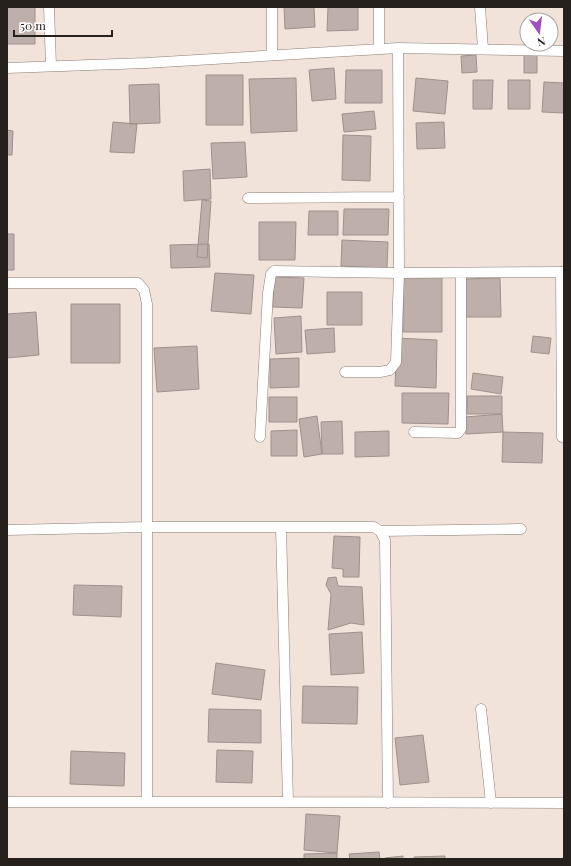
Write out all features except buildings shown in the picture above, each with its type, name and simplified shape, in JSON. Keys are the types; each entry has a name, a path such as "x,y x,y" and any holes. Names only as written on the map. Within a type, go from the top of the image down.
{"street":[{"path":"49,7 51,66"},
{"path":"272,7 272,55"},
{"path":"379,7 379,49"},
{"path":"480,7 483,50"},
{"path":"7,68 146,63 398,48 564,51"},
{"path":"345,372 385,371 390,370 396,362 399,273 398,48"},
{"path":"248,198 399,197"},
{"path":"260,438 268,293 271,274 274,271 399,273 562,272 562,437"},
{"path":"414,432 458,433 461,429 461,273"},
{"path":"7,283 138,283 144,290 147,304 147,801"},
{"path":"7,530 147,527 374,527 380,531 385,540 388,803"},
{"path":"281,527 288,802"},
{"path":"380,531 521,529"},
{"path":"481,709 491,803"},
{"path":"7,802 147,801 564,803"}]}
